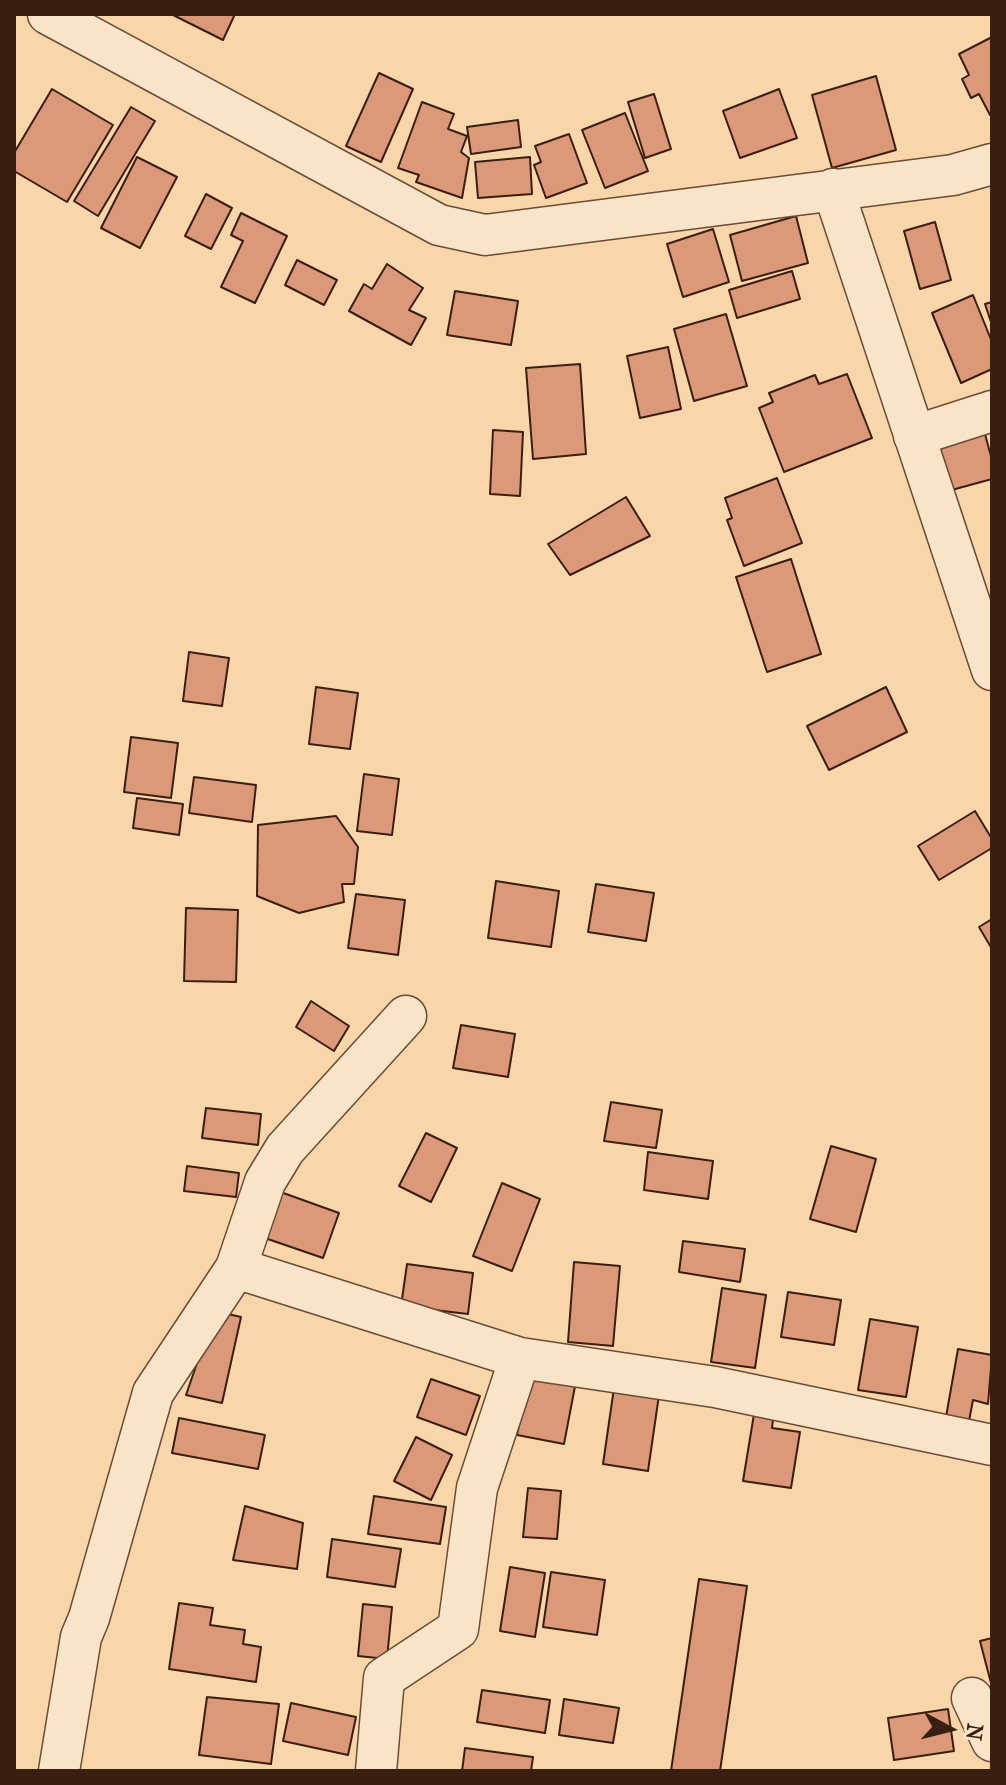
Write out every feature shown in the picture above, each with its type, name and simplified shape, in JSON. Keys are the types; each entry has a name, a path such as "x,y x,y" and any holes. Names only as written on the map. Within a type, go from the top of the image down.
{"street":[{"path":"48,14 439,225 485,235 964,173 992,164"},
{"path":"833,189 992,670"},
{"path":"914,436 992,411"},
{"path":"59,1771 81,1637 89,1618 148,1404 236,1268 265,1182 285,1149 406,1016"},
{"path":"236,1268 520,1358 715,1387 992,1445"},
{"path":"376,1771 384,1678 458,1629 477,1488 520,1358"},
{"path":"972,1698 992,1741"}],"building":[{"path":"171,14 235,14 223,40"},
{"path":"992,37 990,115 979,94 971,98 962,79 969,75 959,54"},
{"path":"379,73 413,89 381,162 346,146"},
{"path":"876,76 896,150 832,168 812,95"},
{"path":"52,89 113,125 67,202 14,171 14,153"},
{"path":"779,89 797,138 740,158 723,111"},
{"path":"654,94 671,149 645,158 628,102"},
{"path":"422,102 454,114 448,129 467,136 461,152 469,158 462,198 416,182 419,175 398,168"},
{"path":"131,107 155,121 98,216 74,201"},
{"path":"625,113 648,171 605,188 582,130"},
{"path":"518,120 521,147 471,154 467,127"},
{"path":"569,134 587,183 546,198 534,165 541,162 535,146"},
{"path":"137,157 177,177 140,248 101,228"},
{"path":"530,157 532,194 478,198 475,162"},
{"path":"206,194 232,208 211,249 185,236"},
{"path":"241,213 287,236 255,303 221,287 243,241 231,235"},
{"path":"796,216 808,263 742,281 730,235"},
{"path":"935,222 951,280 920,289 904,231"},
{"path":"713,229 729,282 683,297 667,244"},
{"path":"297,260 337,280 324,305 285,285"},
{"path":"387,264 423,288 409,310 426,318 411,345 349,311 364,284 372,289"},
{"path":"792,271 800,299 737,318 729,290"},
{"path":"455,291 518,301 511,345 447,335"},
{"path":"973,295 992,342 992,369 961,383 932,313"},
{"path":"992,302 992,325 985,304"},
{"path":"726,314 747,386 694,401 674,329"},
{"path":"668,347 681,409 640,418 627,356"},
{"path":"580,364 586,454 533,459 526,368"},
{"path":"847,374 872,438 784,472 759,408 773,402 769,393 815,375 819,384"},
{"path":"493,430 523,432 520,496 490,494"},
{"path":"985,434 992,460 992,479 948,491 937,447"},
{"path":"777,478 802,543 744,566 727,520 732,518 725,498"},
{"path":"626,497 650,536 570,575 548,544"},
{"path":"791,559 821,654 767,672 736,577"},
{"path":"189,652 229,658 222,706 183,701"},
{"path":"316,687 358,693 350,749 309,744"},
{"path":"886,687 907,732 829,770 807,726"},
{"path":"131,737 178,743 171,798 124,792"},
{"path":"364,774 399,779 392,835 357,831"},
{"path":"194,777 256,785 252,822 189,813"},
{"path":"137,798 183,804 179,835 133,828"},
{"path":"975,811 992,839 992,848 939,880 918,846"},
{"path":"336,816 358,847 354,884 342,884 344,902 299,913 257,896 258,825"},
{"path":"496,881 559,891 551,947 488,938"},
{"path":"596,884 654,893 646,941 588,932"},
{"path":"356,894 405,900 398,955 348,948"},
{"path":"186,908 238,910 236,982 184,981"},
{"path":"992,919 992,949 979,927"},
{"path":"311,1001 349,1026 334,1051 296,1027"},
{"path":"461,1025 515,1034 508,1077 453,1068"},
{"path":"611,1102 662,1110 656,1148 604,1141"},
{"path":"206,1108 261,1114 258,1145 202,1138"},
{"path":"426,1133 457,1148 431,1202 399,1186"},
{"path":"831,1146 876,1159 856,1232 810,1219"},
{"path":"648,1152 713,1161 708,1199 644,1190"},
{"path":"187,1166 239,1173 236,1197 184,1191"},
{"path":"502,1183 540,1199 512,1271 473,1256"},
{"path":"275,1190 339,1213 323,1258 259,1236"},
{"path":"683,1241 745,1249 740,1282 679,1272"},
{"path":"574,1262 620,1266 613,1346 568,1342"},
{"path":"407,1264 473,1273 468,1314 401,1306"},
{"path":"722,1288 766,1295 755,1368 711,1362"},
{"path":"788,1292 841,1300 834,1345 781,1337"},
{"path":"215,1311 241,1317 222,1403 186,1395"},
{"path":"870,1319 918,1327 906,1397 858,1390"},
{"path":"958,1349 992,1355 988,1404 973,1400 969,1421 946,1417"},
{"path":"529,1372 576,1381 564,1444 517,1435"},
{"path":"431,1379 480,1396 466,1435 417,1417"},
{"path":"614,1388 659,1395 648,1471 603,1464"},
{"path":"755,1408 774,1412 772,1428 800,1432 791,1488 743,1481"},
{"path":"179,1418 265,1435 258,1469 172,1453"},
{"path":"416,1437 452,1455 431,1500 394,1481"},
{"path":"528,1488 561,1491 557,1539 523,1537"},
{"path":"374,1496 446,1507 440,1544 368,1534"},
{"path":"245,1506 303,1523 297,1569 233,1560"},
{"path":"332,1539 401,1549 395,1587 327,1577"},
{"path":"510,1567 545,1573 535,1637 500,1631"},
{"path":"551,1572 605,1580 597,1635 543,1627"},
{"path":"699,1579 747,1586 720,1771 671,1771"},
{"path":"179,1603 213,1608 210,1625 245,1630 243,1644 261,1647 256,1682 169,1669"},
{"path":"363,1604 392,1607 387,1659 358,1656"},
{"path":"992,1638 992,1687 980,1641"},
{"path":"482,1690 550,1700 545,1733 477,1722"},
{"path":"207,1697 279,1704 271,1764 199,1755"},
{"path":"564,1699 619,1708 613,1743 559,1735"},
{"path":"291,1703 356,1717 348,1755 283,1741"},
{"path":"948,1709 954,1751 894,1760 888,1718"},
{"path":"465,1748 533,1757 531,1771 462,1771"}]}
